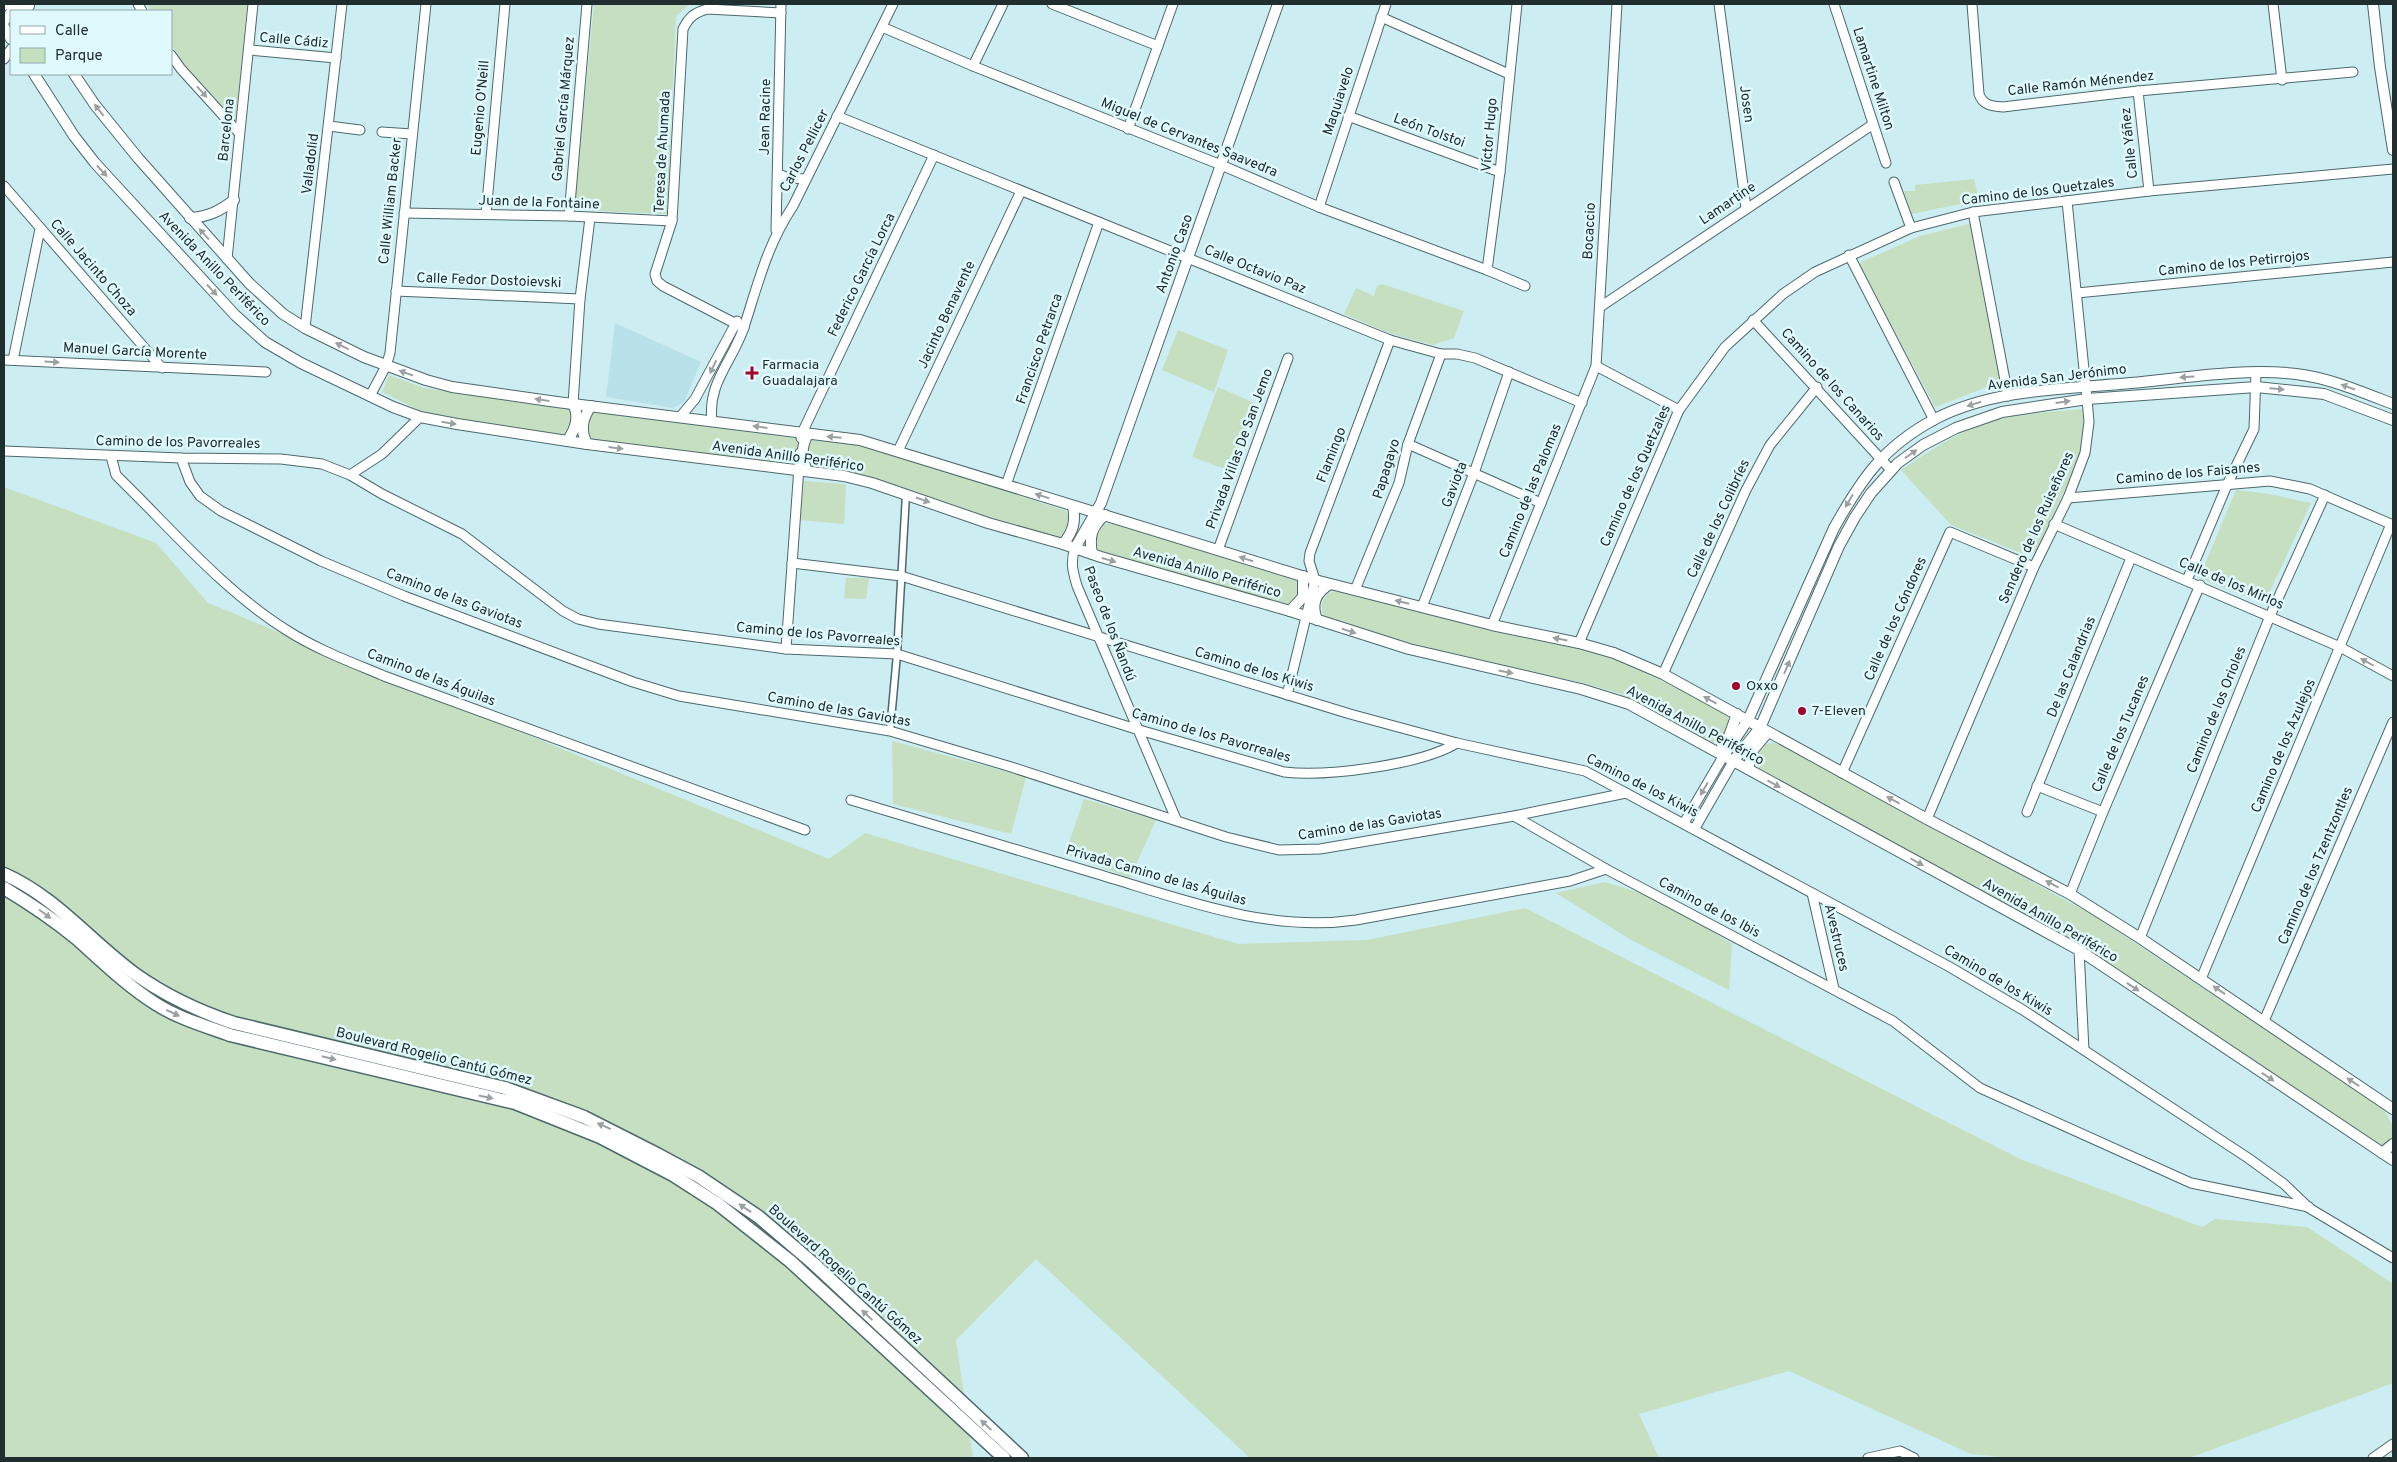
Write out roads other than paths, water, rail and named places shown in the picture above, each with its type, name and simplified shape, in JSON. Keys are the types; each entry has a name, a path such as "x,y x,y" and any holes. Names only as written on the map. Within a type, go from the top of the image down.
{"main road":[{"name":"Boulevard Rogelio Cantú Gómez","path":"4,874 21,882 54,903 134,973 167,996 205,1014 234,1023 505,1088 615,1131 698,1176 759,1217 814,1264 1022,1458"},
{"name":"Boulevard Rogelio Cantú Gómez","path":"4,888 28,902 68,932 136,991 157,1005 197,1024 230,1035 515,1103 600,1137 673,1175 718,1204 790,1260 1004,1458"}],"street":[{"name":"Barcelona","path":"227,259 239,133 250,50 253,4"},
{"name":"Valladolid","path":"305,328 342,4"},
{"name":"Calle William Backer","path":"370,396 386,366 396,291 426,4"},
{"name":"Eugenio O'Neill","path":"486,214 505,4"},
{"name":"Gabriel García Márquez","path":"569,216 587,4"},
{"name":"Carlos Pellicer","path":"712,420 710,408 714,388 744,328 747,313 776,231 806,179 893,4"},
{"path":"972,66 1003,4"},
{"path":"1052,4 1158,46"},
{"path":"1128,129 1173,4"},
{"name":"Antonio Caso","path":"1075,548 1101,504 1278,4"},
{"name":"Maquiavelo","path":"1319,207 1386,4"},
{"name":"Víctor Hugo","path":"1487,270 1500,172 1517,4"},
{"name":"Bocaccio","path":"1596,366 1617,4"},
{"name":"Josen","path":"1718,4 1746,208"},
{"name":"Lamartine Milton","path":"1834,4 1872,126 1886,163"},
{"name":"Calle Ramón Ménendez","path":"1972,4 1978,87 1980,98 1985,103 2003,106 2138,91 2282,80 2353,72"},
{"path":"2273,4 2282,80"},
{"path":"2374,4 2380,67 2393,150"},
{"path":"13,10 29,7"},
{"name":"Jean Racine","path":"776,231 779,174 781,8"},
{"name":"Teresa de Ahumada","path":"744,328 663,286 657,281 656,267 669,237 672,222 683,29 689,18 696,12 707,9 781,8"},
{"path":"1381,17 1509,74"},
{"name":"Miguel de Cervantes Saavedra","path":"882,27 972,66 1221,165 1319,207 1525,286"},
{"name":"Calle Cádiz","path":"250,50 336,58"},
{"path":"172,56 181,69 239,133"},
{"name":"Avenida Anillo Periférico","path":"35,75 74,136 95,163 235,315 266,342 301,363 370,396 420,417 586,444 799,470 872,483 988,523 1290,611 1409,649 1608,696 1646,712 2079,950 2393,1160"},
{"name":"Avenida Anillo Periférico","path":"75,75 138,158 190,218 227,259 282,314 305,328 386,366 452,387 572,404 848,438 898,450 1095,513 1315,580 1492,625 1578,643 1614,653 1663,674 1927,819 2070,894 2140,938 2393,1109"},
{"name":"Calle Yáñez","path":"2138,91 2149,191"},
{"name":"Calle Octavio Paz","path":"837,116 1390,340 1441,354 1466,355 1582,403"},
{"name":"León Tolstoi","path":"1348,116 1500,172"},
{"path":"329,126 360,130"},
{"name":"Lamartine","path":"1600,307 1746,208 1872,126"},
{"path":"382,132 412,134"},
{"name":"Federico García Lorca","path":"801,433 934,155"},
{"name":"Camino de los Quetzales","path":"1578,643 1679,410 1725,347 1783,294 1807,278 1849,255 1911,228 1973,212 2149,191 2393,169"},
{"path":"779,174 788,178 806,179"},
{"path":"1894,182 1911,228"},
{"name":"Calle Jacinto Choza","path":"4,186 162,368"},
{"name":"Jacinto Benavente","path":"898,450 1021,191"},
{"path":"190,218 202,217 222,210 234,200"},
{"name":"Sendero de los Ruiseñores","path":"1927,819 2034,567 2068,498 2085,454 2089,422 2066,201"},
{"path":"1973,212 2008,396"},
{"name":"Juan de la Fontaine","path":"404,213 569,216 672,222"},
{"path":"568,441 576,428 577,417 572,404 580,299 590,218"},
{"name":"Francisco Petrarca","path":"1006,485 1099,222"},
{"path":"8,360 40,229"},
{"path":"1849,255 1934,420"},
{"name":"Camino de los Petirrojos","path":"2077,293 2393,262"},
{"name":"Calle Fedor Dostoievski","path":"396,291 580,299"},
{"path":"680,417 695,399 734,323 747,313"},
{"name":"Camino de los Canarios","path":"1753,320 1817,387 1890,469"},
{"name":"Flamingo","path":"1315,580 1308,561 1310,553 1390,340"},
{"name":"Papagayo","path":"1355,590 1396,491 1408,444 1441,354"},
{"name":"Privada Villas De San Jemo","path":"1218,550 1288,358"},
{"name":"Manuel García Morente","path":"8,360 266,372"},
{"path":"1596,366 1679,410"},
{"name":"Camino de las Palomas","path":"1492,625 1596,366"},
{"name":"Gaviota","path":"1422,607 1474,473 1509,372"},
{"path":"2187,580 2227,485 2254,429 2256,374"},
{"name":"Avenida San Jerónimo","path":"1684,823 1720,753 1748,720 1834,528 1849,500 1880,458 1934,420 1975,403 2008,396 2178,378 2256,374 2293,374 2322,379 2393,404"},
{"name":"Calle de los Colibríes","path":"1663,674 1746,490 1770,445 1817,387"},
{"name":"Avenida San Jerónimo","path":"1695,828 1734,760 1764,730 1839,546 1855,517 1890,469 1923,445 1971,421 2017,409 2087,399 2256,387 2324,394 2393,420"},
{"path":"586,444 582,429 584,418 591,406"},
{"path":"350,475 382,454 420,417"},
{"path":"786,649 799,470 802,458 801,433"},
{"path":"1408,444 1541,503"},
{"name":"Camino de los Pavorreales","path":"4,452 181,458 281,459 322,464 350,475 382,494 462,534 564,611 578,619 607,625 786,649 897,654 1136,729 1284,772 1305,775 1412,760 1447,749 1457,743"},
{"name":"Camino de las Águilas","path":"111,456 116,474 122,481 237,595 288,631 320,649 429,693 805,830"},
{"name":"Camino de las Gaviotas","path":"181,458 190,482 200,496 221,511 321,561 404,596 656,690 680,696 890,731 1008,766 1176,819 1226,837 1279,850 1320,850 1514,816 1626,793"},
{"name":"Camino de los Faisanes","path":"2068,498 2227,485 2252,481 2270,481 2310,489 2392,524"},
{"path":"890,731 897,654 906,494"},
{"name":"Camino de los Orioles","path":"2140,938 2270,616 2325,495"},
{"path":"1063,544 1072,531 1075,519 1073,506"},
{"path":"1092,554 1090,544 1092,532 1096,523 1105,515"},
{"name":"Calle de los Mirlos","path":"2054,524 2131,558 2200,585 2340,647 2393,676"},
{"name":"Camino de los Azulejos","path":"2201,979 2392,524"},
{"name":"Calle de los Cóndores","path":"1842,773 1950,532 2034,567"},
{"name":"Paseo de los Ñandú","path":"1075,548 1071,558 1072,568 1136,729 1176,819"},
{"name":"De las Calandrias","path":"2026,812 2131,558"},
{"name":"Camino de los Kiwis","path":"792,563 900,576 1287,695 1457,743 1585,771 1695,828 1948,966 2023,1010 2248,1158 2284,1184 2310,1208 2393,1258"},
{"path":"1290,611 1303,597 1303,576"},
{"path":"1287,695 1315,580"},
{"path":"1317,620 1313,607 1316,598 1330,584"},
{"name":"Calle de los Tucanes","path":"2070,894 2200,585"},
{"path":"1720,753 1737,714"},
{"name":"Camino de los Tzentzontles","path":"2264,1021 2393,722"},
{"path":"1748,769 1753,750 1764,730"},
{"path":"2037,786 2103,812"},
{"name":"Privada Camino de las Águilas","path":"851,800 1201,905 1278,921 1335,923 1356,920 1570,881 1606,869"},
{"name":"Camino de los Ibis","path":"1514,816 1606,869 1893,1021"},
{"name":"Avestruces","path":"1812,893 1834,989"},
{"path":"2079,950 2084,1050"},
{"name":"Camino de los Kiwis","path":"1893,1021 1980,1088 2145,1164 2206,1187 2310,1208"},
{"path":"2382,1153 2393,1144"},
{"path":"2373,1458 2393,1444"},
{"path":"1868,1458 1900,1451 1914,1458"}],"place":[{"name":"Farmacia Guadalajara","path":"752,373"},
{"name":"Oxxo","path":"1736,686"},
{"name":"7-Eleven","path":"1802,711"}]}
